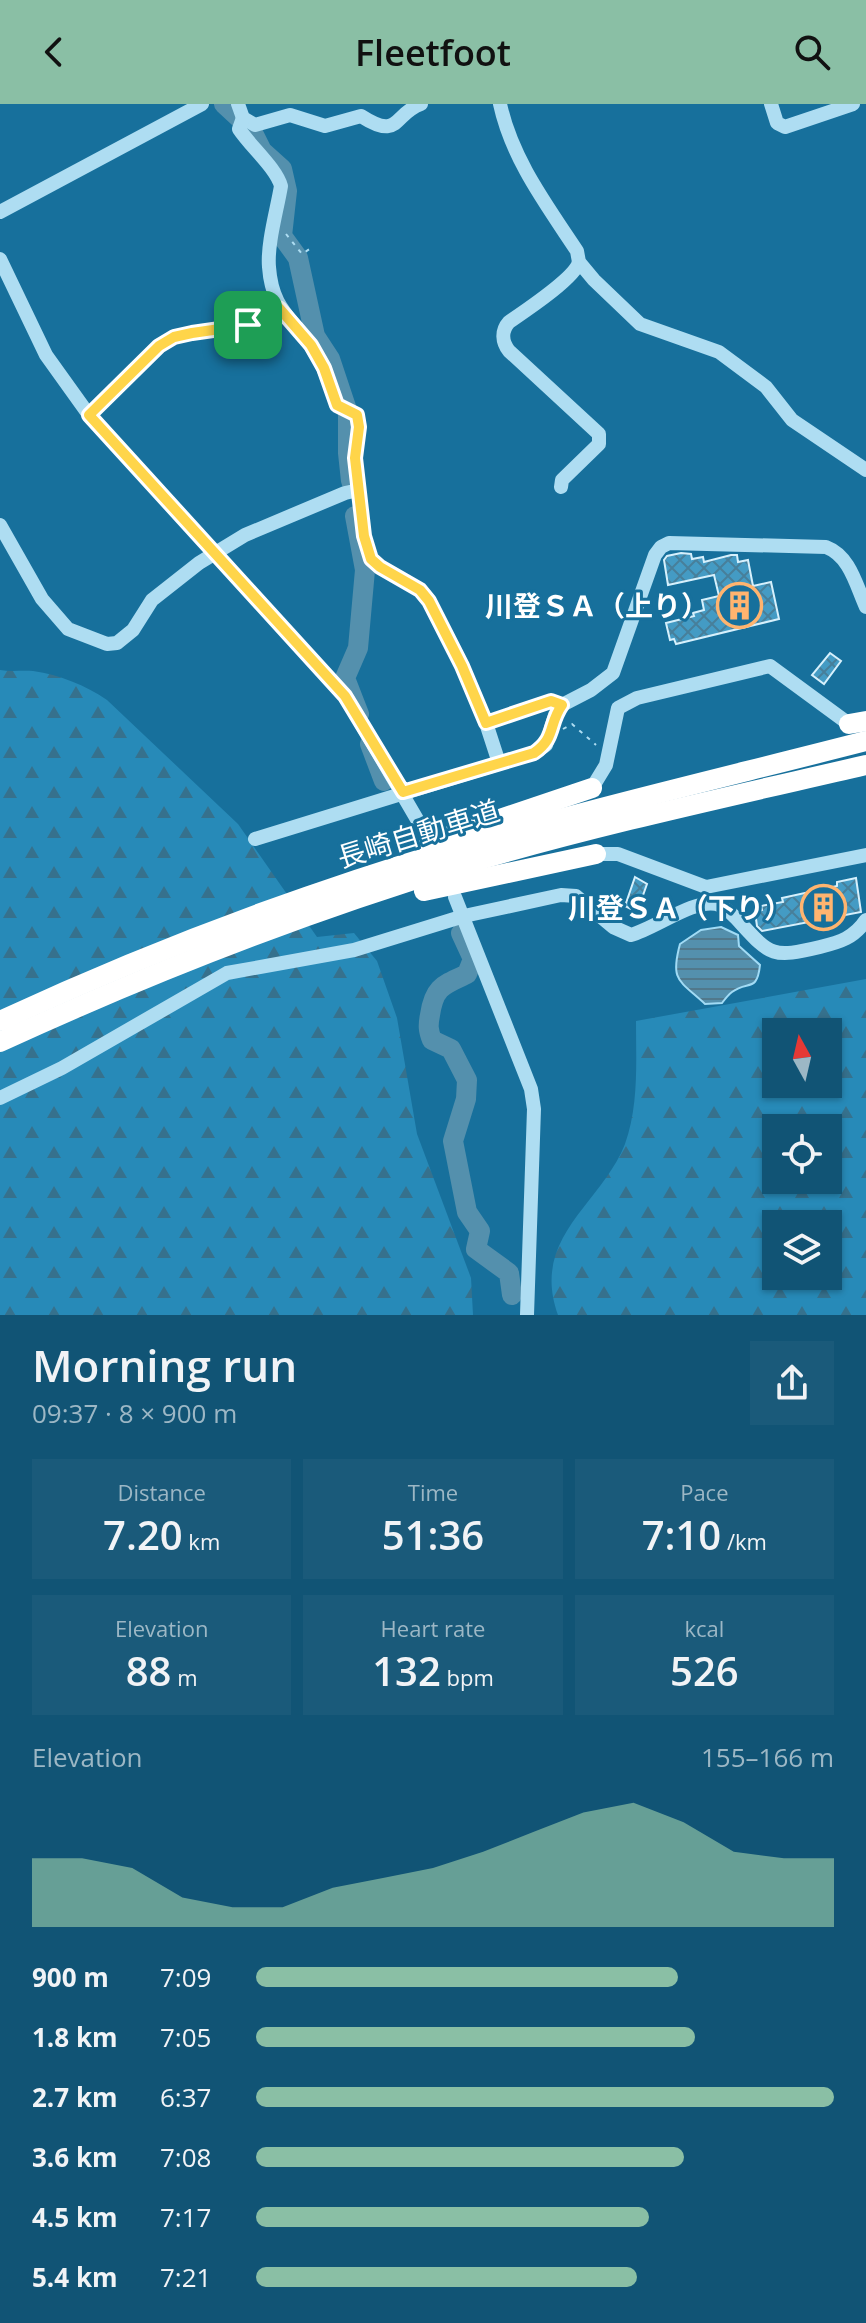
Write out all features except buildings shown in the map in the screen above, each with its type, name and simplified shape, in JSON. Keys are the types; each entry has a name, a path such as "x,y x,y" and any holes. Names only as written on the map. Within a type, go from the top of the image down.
{"highway":[{"name":"長崎自動車道","path":"0,1021 96,976 247,917 458,848 866,741"},
{"name":"長崎自動車道","path":"0,1042 92,1000 253,937 464,864 610,825 866,765"},
{"path":"247,917 350,871 592,788"},
{"path":"333,909 407,896 596,854"}],"street":[{"path":"0,212 202,104"},
{"path":"240,117 255,125 290,115 325,126 361,116 383,126 395,125 414,106 421,104"},
{"path":"500,104 505,128 516,155 577,251 579,262 577,270 567,279 509,322 504,327 503,336 509,351 599,434 599,444 562,480 561,487"},
{"path":"771,104 777,123 785,127 853,104"},
{"path":"240,117 251,147 278,176 281,186 268,264 273,295 279,308 311,345 324,368 337,405 357,415 359,427 352,492 371,559 420,590 429,601 462,666 499,763"},
{"path":"0,259 46,355 89,415 345,696 418,821"},
{"path":"579,262 640,324 719,352 766,387 792,420 866,470"},
{"path":"89,415 159,346 174,337 248,325 279,308"},
{"path":"0,525 42,599 68,629 107,644 117,643 133,630 152,600 199,563 245,535 352,492"},
{"path":"255,839 534,753 546,745 555,715 562,705 591,690 613,673 655,555 669,543 826,547 837,551 845,560 866,607"},
{"path":"592,788 606,765 618,708 637,698 770,666 858,722"},
{"path":"596,854 618,854 706,887 866,855"},
{"path":"0,1098 62,1068 227,973 354,950 464,916 561,895 576,896 613,927 631,935 649,930 674,914 716,904 730,912 774,954 788,954 843,941 856,934 866,920"},
{"path":"455,897 531,1089 534,1109 527,1315"}],"path":[{"path":"287,234 302,254 311,248"},
{"path":"486,723 551,701 562,705"},
{"path":"550,738 572,724 596,745"}],"green space":[{"path":"0,670 53,675 81,685 107,700 238,824 317,937 354,933 377,961 397,1018 417,1134 471,1278 473,1315 0,1315"},
{"path":"866,979 866,1315 558,1315 552,1288 553,1264 572,1223 614,1166 625,1144 633,1114 636,1021"}],"shaded area":[{"path":"721,927 738,935 739,946 760,965 759,974 754,983 732,992 722,1003 705,1004 679,979 677,956 680,944 701,930"}],"waterway":[{"path":"224,104 251,129 262,151 282,169 287,191 282,236 298,258 315,336 330,359 348,413 351,481"},
{"path":"355,516 365,570 358,648 345,678 359,714"},
{"path":"370,744 384,781"},
{"path":"461,933 473,959 467,974 446,984 437,993 429,1030 432,1040 451,1049 467,1080 466,1099 453,1141 467,1212 480,1231 476,1249 509,1273 512,1295"}],"place":[{"name":"川登ＳＡ（上り）","path":"740,605"},
{"name":"川登ＳＡ（下り）","path":"823,907"}],"route":[{"path":"279,308 311,345 324,368 337,405 357,415 359,427 355,458 364,536 371,559 420,590 429,601 486,723 551,701 562,705 555,715 546,745 534,753 403,792 345,696 89,415 159,346 174,337 248,325 279,308"}]}
